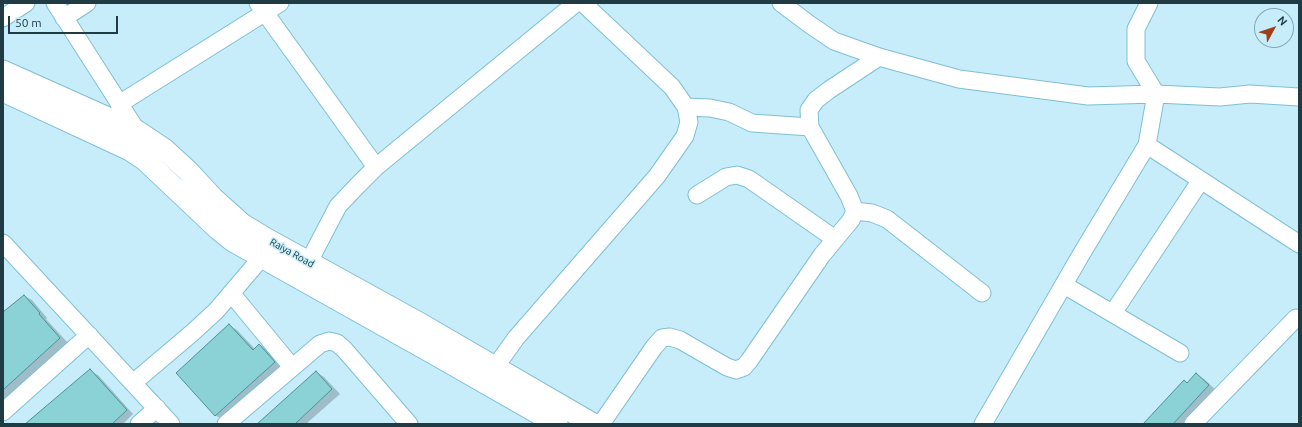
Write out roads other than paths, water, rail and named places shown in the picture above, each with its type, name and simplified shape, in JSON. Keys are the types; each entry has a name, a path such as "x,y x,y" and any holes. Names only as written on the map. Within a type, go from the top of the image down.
{"street":[{"path":"3,18 26,3"},
{"path":"55,3 137,131"},
{"path":"64,18 87,3"},
{"path":"119,104 262,8 280,3"},
{"path":"304,270 338,206 376,167 576,3"},
{"path":"496,366 516,338 657,176 685,136 689,122 686,107 672,87 583,3"},
{"path":"781,3 834,41 879,58 959,78 1088,96 1156,94 1220,97 1250,94 1299,97"},
{"path":"983,424 1147,145 1156,94 1136,61 1136,29 1149,3"},
{"path":"262,8 376,167"},
{"path":"601,424 654,347 662,338 670,337 680,340 727,367 736,370 744,367 822,255 851,220 855,211 849,196 810,127 809,110 816,100 829,90 879,58"},
{"name":"Raiya Road","path":"3,71 137,131 164,149 188,171 213,198 242,224 265,238 304,270 431,352 557,424"},
{"name":"Raiya Road","path":"3,92 94,132 130,150 145,160 233,241 262,257 304,270 496,366 593,424"},
{"path":"686,107 710,108 729,112 752,123 810,127"},
{"path":"1147,145 1299,244"},
{"path":"697,195 726,177 737,175 749,179 835,239"},
{"path":"1112,313 1200,180"},
{"path":"855,211 872,213 887,219 982,293"},
{"path":"3,243 172,424"},
{"path":"133,383 192,333 231,294 262,257"},
{"path":"1064,285 1180,353"},
{"path":"231,294 292,368"},
{"path":"1193,424 1296,318"},
{"path":"3,412 89,335"},
{"path":"226,424 320,344 329,341 337,342 344,349 409,424"},
{"path":"139,424 157,408"}]}
